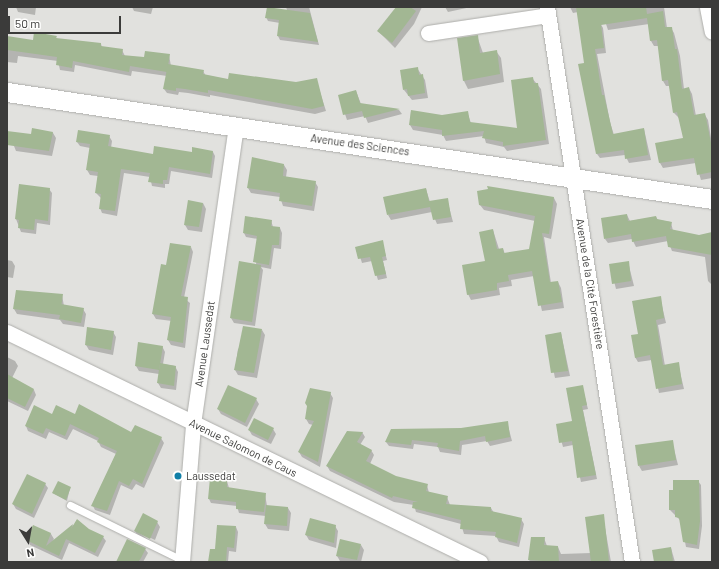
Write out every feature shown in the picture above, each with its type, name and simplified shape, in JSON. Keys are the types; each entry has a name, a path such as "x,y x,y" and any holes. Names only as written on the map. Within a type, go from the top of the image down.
{"street":[{"path":"707,7 712,32"},
{"path":"428,33 548,11"},
{"name":"Avenue de la Cité Forestière","path":"548,11 632,562"},
{"name":"Avenue des Sciences","path":"7,92 712,199"},
{"name":"Avenue Laussedat","path":"182,561 193,424 236,126"},
{"name":"Avenue Salomon de Caus","path":"7,332 193,424 480,562"}],"lane":[{"path":"70,505 182,561"}],"building":[{"path":"267,7 310,13 318,42 277,36 279,20 265,18"},
{"path":"396,7 410,7 416,11 392,43 377,31"},
{"path":"576,7 646,7 647,14 663,11 665,27 672,27 675,49 677,49 682,89 689,87 694,115 705,113 712,148 712,172 697,175 694,158 659,163 655,143 683,138 677,112 673,113 668,80 662,81 657,40 650,41 647,18 601,25 604,48 595,49 602,95 604,95 613,134 644,128 648,155 625,159 624,150 596,154 578,64 584,63"},
{"path":"34,32 57,36 56,38 101,43 101,46 123,49 122,55 144,57 145,51 170,54 167,72 130,66 129,72 73,61 72,68 56,65 57,57 7,50 7,36 33,40"},
{"path":"478,35 480,53 497,50 500,74 463,81 457,38"},
{"path":"168,64 204,70 203,74 228,79 229,73 296,82 317,78 324,106 312,109 208,90 208,93 176,88 176,91 163,89"},
{"path":"418,67 419,75 423,74 425,93 408,96 407,89 403,90 400,70"},
{"path":"533,77 534,83 538,83 546,140 503,146 503,142 482,138 484,131 442,136 442,130 409,125 411,110 442,115 468,111 470,122 517,128 511,80"},
{"path":"356,90 360,103 400,109 364,118 362,111 343,115 338,95"},
{"path":"32,128 53,132 49,151 7,145 7,131 31,134"},
{"path":"78,130 110,135 108,146 153,154 154,146 192,152 192,147 213,151 210,174 169,167 167,180 163,180 163,184 148,182 150,173 121,169 115,211 99,209 101,194 95,193 98,172 86,170 90,144 76,142"},
{"path":"252,157 284,164 283,176 316,181 312,206 279,201 280,193 247,188"},
{"path":"19,184 50,188 48,221 35,219 34,230 18,228 19,220 15,219"},
{"path":"487,186 554,197 549,234 542,233 550,282 558,281 562,302 538,306 532,271 508,275 509,281 497,283 497,290 467,295 462,265 485,261 479,232 493,229 497,249 503,248 504,253 529,249 535,216 479,205 477,191 488,189"},
{"path":"426,188 429,201 448,198 451,217 433,220 430,207 387,215 383,197"},
{"path":"188,200 203,203 199,227 184,225"},
{"path":"627,214 628,221 656,216 657,219 672,222 670,229 699,235 712,232 712,255 668,247 666,236 632,242 631,234 604,239 601,218"},
{"path":"245,216 272,220 271,226 280,227 279,245 272,245 269,265 253,262 257,236 243,233"},
{"path":"383,240 386,256 382,257 386,274 375,276 370,257 358,259 355,247"},
{"path":"170,243 191,246 181,296 188,297 183,343 167,340 171,317 152,314 161,264 166,265"},
{"path":"239,261 261,265 252,322 230,318"},
{"path":"629,261 631,281 612,284 609,264"},
{"path":"16,290 63,294 62,304 84,308 81,323 59,319 60,315 13,309"},
{"path":"661,296 664,318 656,320 663,365 679,362 682,384 656,389 650,355 635,358 631,335 638,334 632,301"},
{"path":"243,326 262,329 254,373 234,370"},
{"path":"87,327 114,331 111,350 85,345"},
{"path":"561,332 568,371 551,373 545,335"},
{"path":"138,342 163,346 159,370 135,366"},
{"path":"160,363 176,366 174,386 157,383"},
{"path":"7,374 34,389 25,407 7,398"},
{"path":"228,385 257,398 245,423 217,409"},
{"path":"583,385 587,405 582,406 596,475 577,478 572,441 559,443 556,424 572,421 566,388"},
{"path":"310,388 331,392 318,462 298,452 314,421 305,419 307,406 305,403"},
{"path":"79,404 131,432 135,425 162,437 142,484 133,479 129,486 119,481 107,511 91,506 117,451 97,442 99,438 70,424 65,436 46,428 43,434 25,426 34,405 52,414 56,405 75,414"},
{"path":"254,418 274,428 268,440 248,430"},
{"path":"508,421 510,437 486,442 485,436 460,441 459,451 437,447 438,443 412,440 411,445 385,442 391,429 461,428"},
{"path":"347,431 363,432 357,442 372,450 366,461 396,476 428,484 426,491 448,496 446,504 491,507 491,511 522,518 517,543 495,537 496,532 460,529 461,520 412,508 413,502 418,502 393,496 392,498 326,466"},
{"path":"673,440 676,460 638,466 635,445"},
{"path":"27,474 46,483 32,514 12,504"},
{"path":"210,478 227,480 227,487 266,493 264,512 236,509 236,502 208,499"},
{"path":"673,480 699,480 700,521 697,545 683,542 679,518 675,517 675,510 669,510 669,490 673,490"},
{"path":"58,481 71,487 66,500 52,493"},
{"path":"266,505 288,507 287,526 264,524"},
{"path":"143,513 158,521 150,539 134,531"},
{"path":"604,514 609,562 591,562 585,517"},
{"path":"310,518 336,525 334,543 305,535"},
{"path":"77,519 89,529 104,536 95,553 66,539 59,556 26,540 33,525 51,533 46,546 73,524 71,529"},
{"path":"217,525 236,526 234,548 227,547 226,562 208,562 210,549 215,549"},
{"path":"531,537 545,537 544,545 558,546 559,562 528,560"},
{"path":"127,539 146,548 138,562 116,562"},
{"path":"340,539 361,544 357,560 336,556"},
{"path":"671,547 673,562 654,562 652,550"}],"place":[{"name":"Laussedat","path":"178,476"}]}
